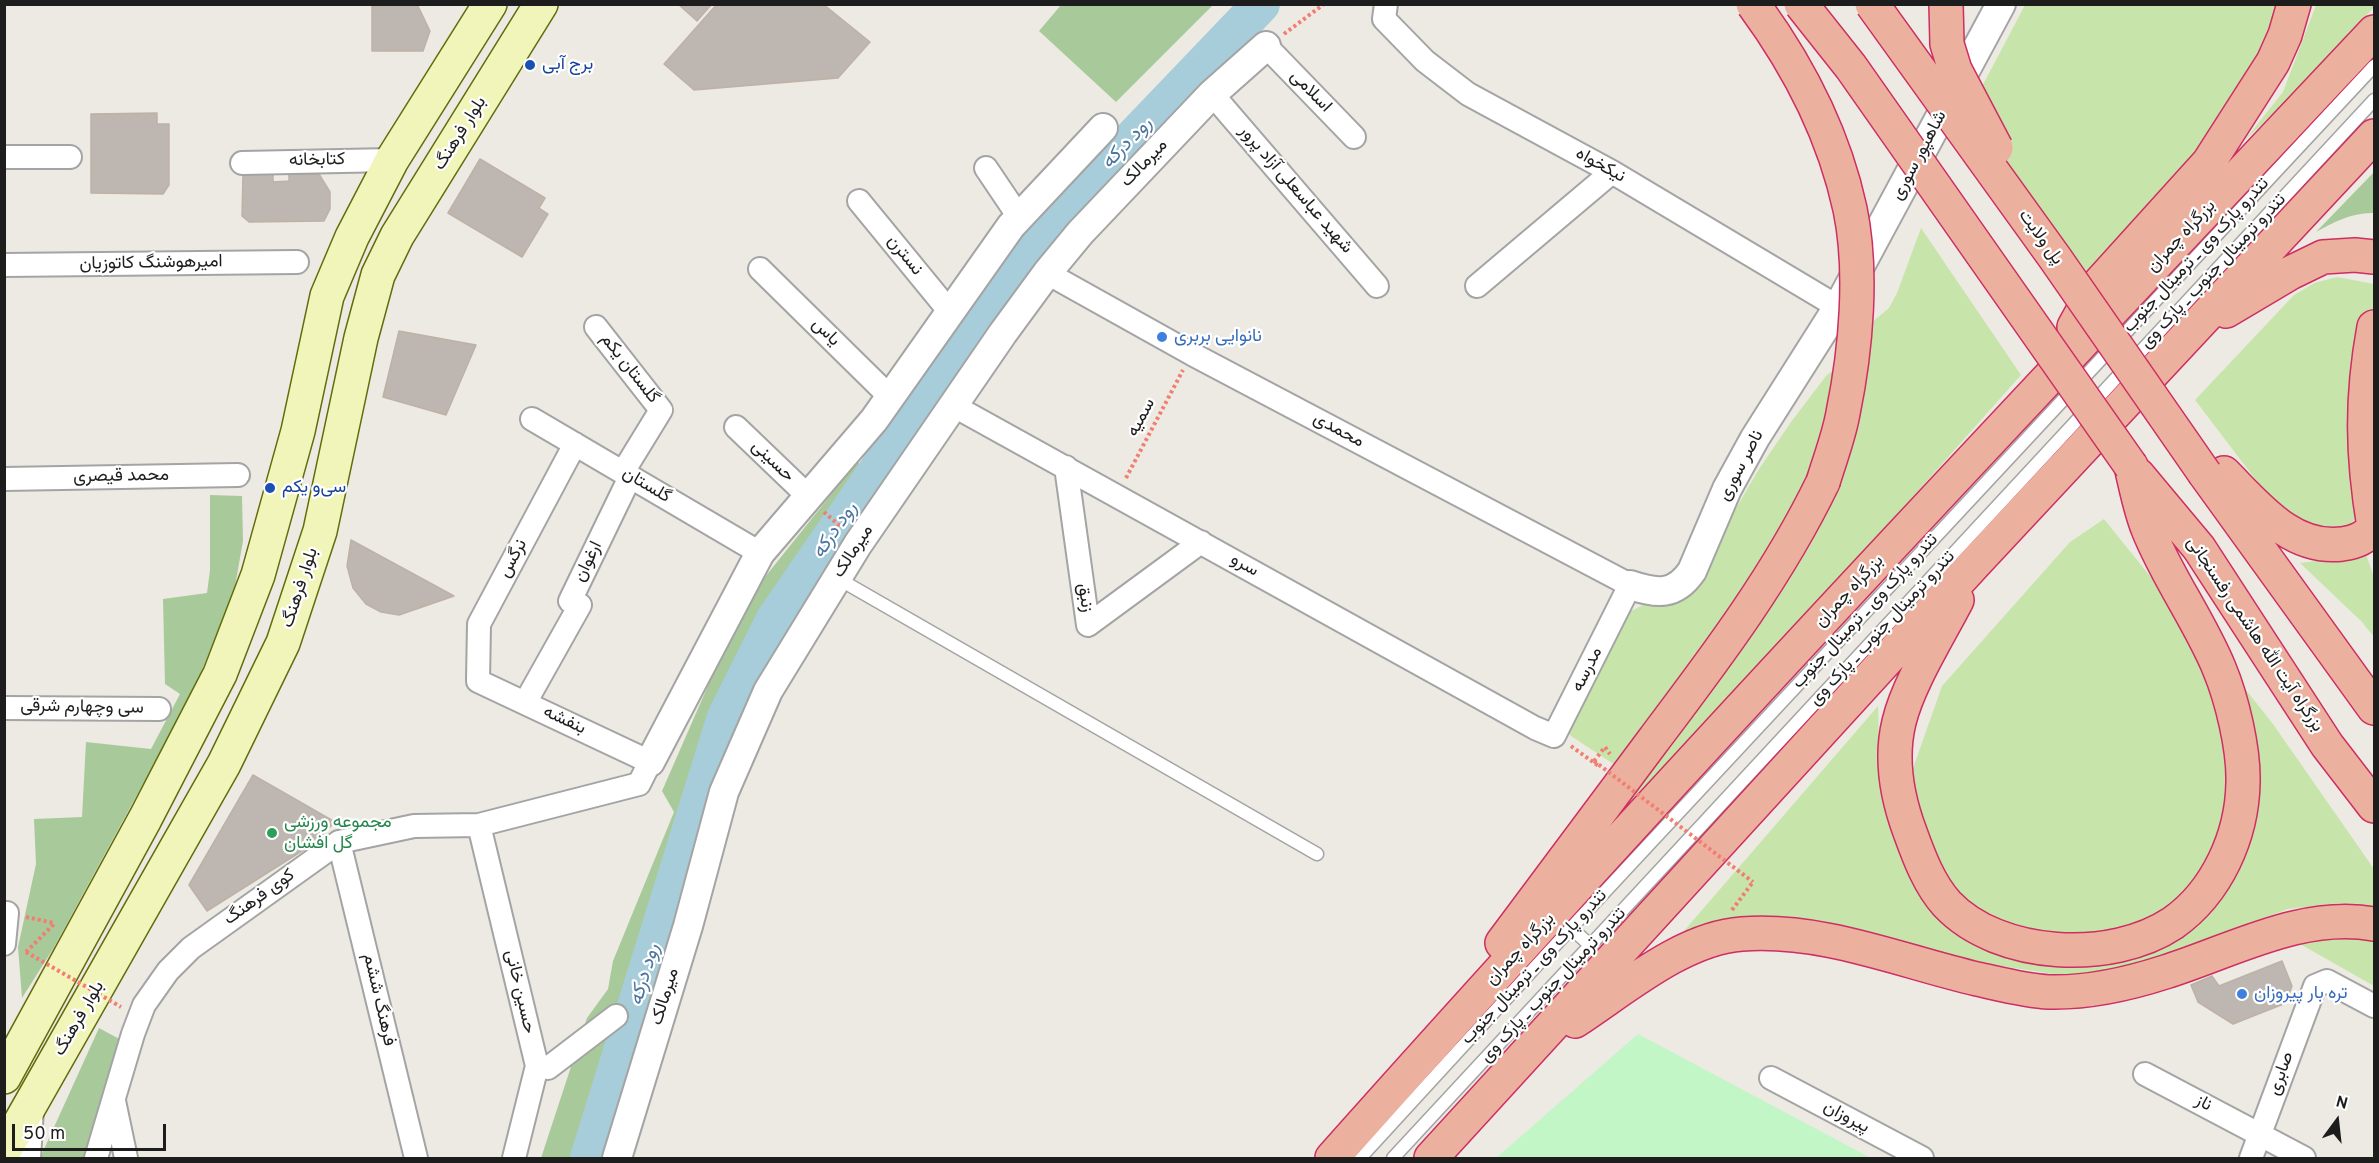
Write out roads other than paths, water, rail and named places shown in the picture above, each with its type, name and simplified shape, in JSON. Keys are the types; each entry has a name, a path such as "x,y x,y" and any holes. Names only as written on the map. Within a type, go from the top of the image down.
{"highway":[{"path":"1450,1026 1481,973 1553,873 1708,668 1802,526 1823,482 1843,414 1854,346 1856,269 1850,210 1831,143 1805,87 1775,33 1753,4"},
{"path":"1801,4 1851,67 2131,466 2147,528 2220,668 2239,741 2243,783 2238,823 2223,865 2214,880 2188,909 2158,931 2094,949 2072,951 2022,944 1987,932 1964,918 1934,887 1925,869 1900,804 1895,762 1896,736 1910,692 1976,563"},
{"name":"پل ولایت","path":"1872,4 2374,708"},
{"path":"1946,4 1947,44 1955,70 2055,258"},
{"path":"2044,382 2096,287 2209,162 2255,93 2285,35 2294,4"},
{"name":"بزرگراه چمران","path":"1332,1158 1450,1026 2044,382 2374,32"},
{"path":"1431,1158 1534,1049 1976,563 2374,136"},
{"path":"2193,330 2290,273 2324,257 2355,255 2374,257"},
{"path":"2160,408 2268,517 2293,535 2325,546 2358,541 2374,528 2366,480 2363,425 2366,369 2374,327"},
{"name":"بزرگراه آیت الله هاشمی رفسنجانی","path":"2131,466 2199,548 2327,745 2374,806"},
{"path":"1534,1049 1657,966 1696,944 1741,934 1790,934 1837,941 1942,971 2048,992 2117,986 2165,972 2291,928 2355,921 2374,924"}],"main road":[{"name":"بلوار فرهنگ","path":"4,1077 140,829 220,674 258,575 298,431 327,296 352,237 392,160 490,4"},
{"name":"بلوار فرهنگ","path":"4,1151 224,764 283,643 320,531 361,338 378,276 397,236 541,4"}],"street":[{"name":"نیکخواه","path":"1386,4 1384,19 1425,61 1468,94 1612,172 1838,307"},
{"name":"شاهپور سوری","path":"1838,307 2001,4"},
{"name":"میرمالک","path":"617,1158 688,926 724,792 768,691 837,578 1047,273 1080,233 1212,94 1266,46"},
{"name":"اسلامی","path":"1266,46 1354,137"},
{"name":"شهید عباسعلی آزاد پرور","path":"1212,94 1377,286"},
{"path":"650,762 760,553 874,420 1019,217 1103,128"},
{"path":"4,157 70,157"},
{"name":"کتابخانه","path":"242,163 392,160"},
{"path":"986,168 1019,217"},
{"path":"1477,286 1612,172"},
{"name":"نسترن","path":"859,201 950,312"},
{"name":"امیرهوشنگ کاتوزیان","path":"4,265 297,262"},
{"name":"یاس","path":"760,269 890,397"},
{"name":"محمدی","path":"1047,273 1191,354 1630,585"},
{"name":"ناصر سوری","path":"1630,585 1649,591 1663,591 1685,581 1692,571 1728,489 1755,438 1838,307"},
{"name":"گلستان یکم","path":"596,327 661,410 626,474"},
{"name":"سرو","path":"954,406 1545,732"},
{"name":"گلستان","path":"532,419 760,553"},
{"name":"حسینی","path":"736,427 809,496"},
{"name":"نرگس","path":"478,681 479,624 575,444"},
{"name":"زنبق","path":"1066,467 1088,625 1201,542"},
{"name":"ارغوان","path":"525,703 580,605 570,601 626,474"},
{"name":"محمد قیصری","path":"4,479 238,475"},
{"name":"مدرسه","path":"1545,732 1630,585"},
{"name":"بنفشه","path":"478,681 650,762"},
{"name":"سی وچهارم شرقی","path":"4,708 159,709"},
{"name":"کوی فرهنگ","path":"96,1158 113,1097 144,1005 168,971 191,948 339,842 414,826 479,825 639,784 650,762"},
{"name":"حسین خانی","path":"479,825 537,1066 514,1158"},
{"name":"فرهنگ ششم","path":"339,842 416,1158"},
{"path":"6,913 15,948"},
{"name":"صابری","path":"2251,1158 2312,989 2318,983 2327,981 2374,1006"},
{"path":"537,1066 548,1068 616,1016"},
{"name":"ناز","path":"2145,1074 2304,1158"},
{"name":"پیروزان","path":"1771,1078 1922,1158"},
{"path":"113,1097 126,1158"},
{"path":"29,1158 33,1098"}],"lane":[{"name":"تندرو پارک وی ـ ترمینال جنوب","path":"1360,1158 1571,928 2374,66"},
{"name":"تندرو ترمینال جنوب ـ پارک وی","path":"1393,1158 2374,100"},
{"path":"837,578 1317,854"},
{"path":"1571,928 1591,946"}],"waterway":[{"name":"رود درکه","path":"589,1158 726,717 775,619 1039,236 1261,4"}],"place":[{"name":"برج آبی","path":"530,65"},
{"name":"نانوایی بربری","path":"1162,337"},
{"name":"سی‌و یکم","path":"270,488"},
{"name":"مجموعه ورزشی گل افشان","path":"272,833"},
{"name":"تره بار پیروزان","path":"2242,994"}]}
